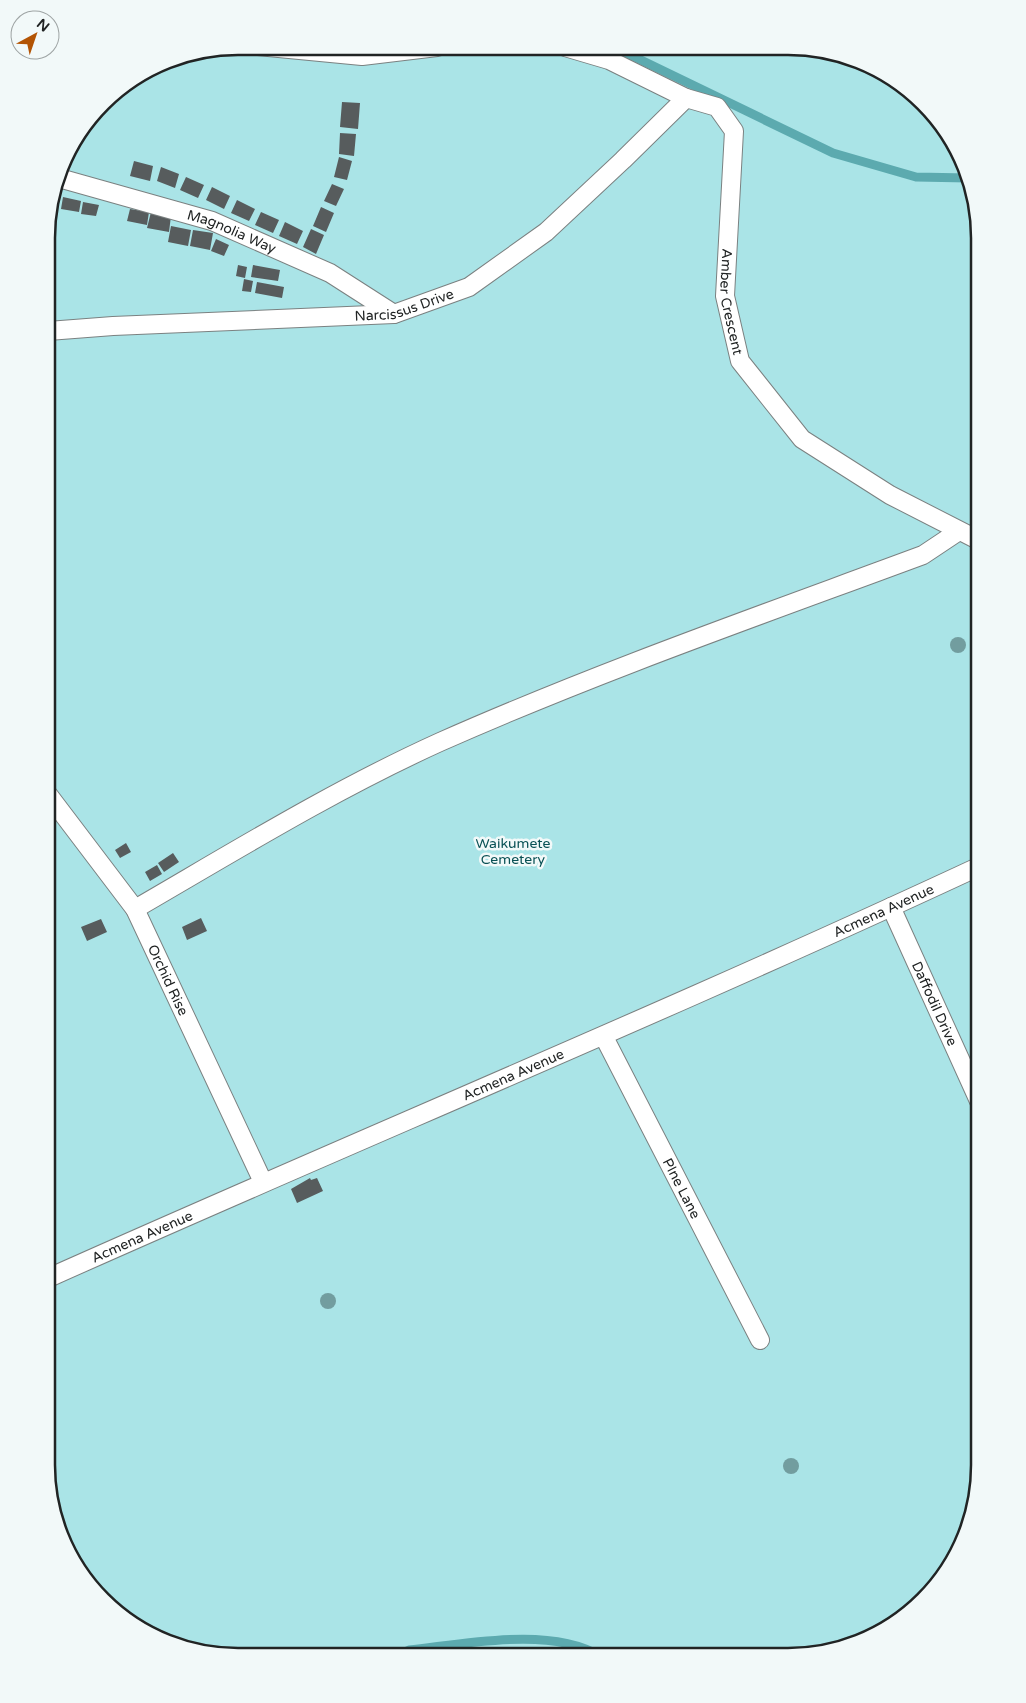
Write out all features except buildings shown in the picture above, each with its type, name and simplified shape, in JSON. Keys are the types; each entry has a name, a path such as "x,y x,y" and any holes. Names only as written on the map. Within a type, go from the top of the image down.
{"lane":[{"path":"352,55 370,55"},
{"name":"Amber Crescent","path":"592,55 609,60 686,98 716,107 734,131 725,296 740,361 802,439 890,495 971,537"},
{"name":"Narcissus Drive","path":"55,330 113,326 394,314 468,286 546,232 686,98"},
{"name":"Magnolia Way","path":"65,180 212,220 330,273 394,314"},
{"path":"135,909 314,805 440,743 670,647 924,555 959,531"},
{"name":"Orchid Rise","path":"55,804 135,909 264,1182"},
{"name":"Acmena Avenue","path":"55,1275 264,1182 604,1037 971,870"},
{"name":"Daffodil Drive","path":"891,907 971,1080"},
{"name":"PIne Lane","path":"604,1037 760,1340"}],"green space":[{"name":"Waikumete Cemetery","path":"226,55 800,55 847,65 869,74 890,86 909,100 926,117 940,136 957,168 965,191 971,226 971,1477 961,1524 952,1546 940,1567 926,1586 909,1603 890,1617 858,1634 835,1642 800,1648 226,1648 179,1638 157,1629 136,1617 117,1603 100,1586 86,1567 69,1535 61,1512 55,1477 55,226 61,191 74,157 100,117 117,100 136,86 168,69 191,61"}],"waterway":[{"path":"631,55 833,153 916,177 961,178"},
{"path":"425,1648 481,1641 533,1639 582,1648"}]}
